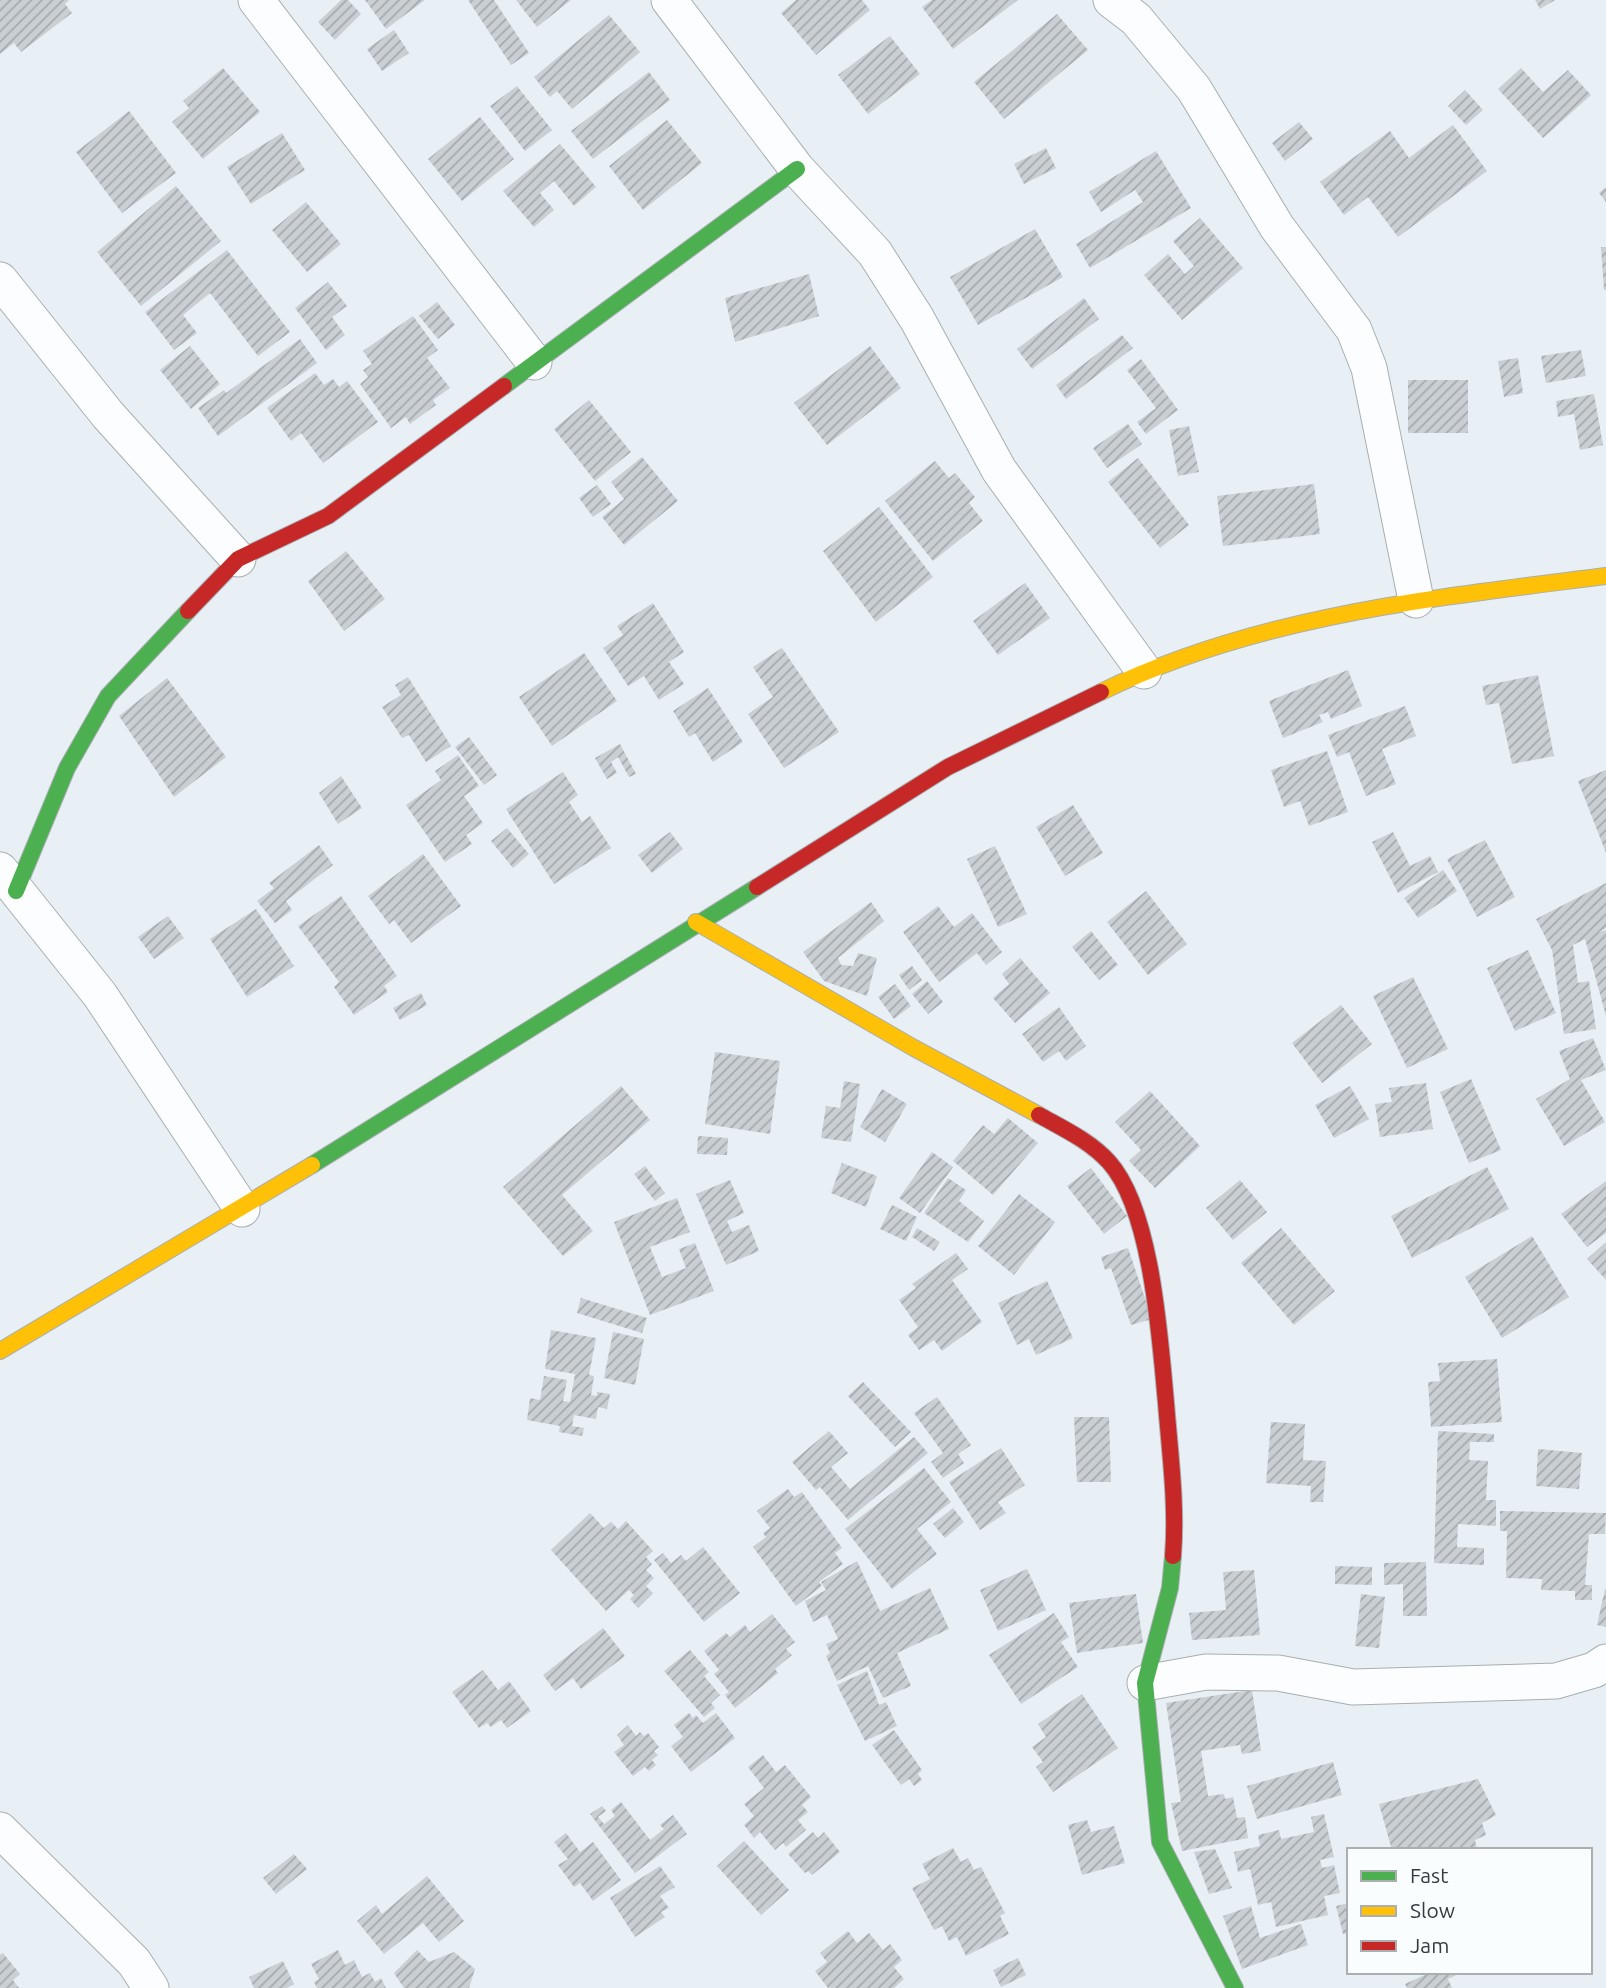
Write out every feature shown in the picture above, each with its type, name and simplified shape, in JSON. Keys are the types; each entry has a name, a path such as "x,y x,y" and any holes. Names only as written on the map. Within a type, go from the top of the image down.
{"street":[{"path":"256,0 534,362"},
{"path":"669,0 797,169 875,253 917,319 999,470 1144,671"},
{"path":"1111,0 1136,19 1194,89 1277,227 1354,330 1369,368 1416,600"},
{"path":"242,1209 100,995 8,881 67,768 108,696 238,559 328,516 797,169"},
{"path":"0,280 108,415 238,559"},
{"path":"0,1351 242,1209 696,922 948,767 1144,671 1276,627 1416,600 1606,576"},
{"path":"696,922 914,1048 1083,1139 1110,1163 1128,1191 1155,1288 1176,1516 1170,1588 1145,1683 1160,1842 1235,1988"},
{"path":"1145,1683 1206,1672 1278,1673 1353,1687 1556,1681 1594,1670 1606,1662"},
{"path":"0,1830 134,1962 151,1988"}],"building":[{"path":"0,0 69,0 65,4 72,13 21,52 14,43 0,54"},
{"path":"341,0 348,0 361,14 335,40 318,22"},
{"path":"365,0 425,0 386,29"},
{"path":"468,0 494,0 529,53 511,65"},
{"path":"516,0 571,0 537,27"},
{"path":"796,0 862,0 870,10 816,55 781,13"},
{"path":"932,0 1018,0 953,49 922,7"},
{"path":"1535,0 1555,0 1540,9"},
{"path":"1057,14 1088,50 1004,119 974,82"},
{"path":"609,15 640,52 572,109 557,91 550,97 534,77"},
{"path":"394,30 409,53 382,71 367,49"},
{"path":"890,36 920,74 868,114 838,75"},
{"path":"223,68 260,112 203,159 172,122 189,108 183,101"},
{"path":"1521,68 1543,92 1568,70 1591,95 1543,138 1498,89"},
{"path":"649,72 670,100 593,159 571,131"},
{"path":"517,86 552,130 525,151 490,106"},
{"path":"1465,90 1483,110 1466,125 1448,106"},
{"path":"129,111 176,173 122,213 76,152"},
{"path":"480,117 514,159 462,201 428,159"},
{"path":"667,120 702,163 643,210 609,166"},
{"path":"1299,122 1313,139 1285,161 1272,143"},
{"path":"1453,125 1487,171 1398,237 1368,197 1344,215 1320,182 1390,131 1409,158"},
{"path":"282,133 305,170 251,204 227,167"},
{"path":"560,144 596,187 574,206 554,181 540,193 554,210 534,227 503,191"},
{"path":"1046,148 1056,168 1024,184 1014,164"},
{"path":"1156,151 1191,208 1090,268 1076,244 1143,202 1135,190 1101,212 1089,192"},
{"path":"176,186 221,241 141,306 97,252"},
{"path":"1606,187 1606,202 1599,193"},
{"path":"306,202 341,244 307,272 272,230"},
{"path":"1200,218 1243,268 1182,320 1144,275 1168,254 1185,274 1194,266 1173,241"},
{"path":"1035,229 1063,277 978,325 950,277"},
{"path":"1601,247 1606,247 1606,290 1604,290"},
{"path":"227,250 290,332 258,356 210,293 183,315 197,333 174,350 145,312"},
{"path":"809,274 819,316 735,342 725,298"},
{"path":"328,282 347,306 332,317 345,335 326,350 295,308"},
{"path":"1084,298 1099,319 1032,369 1017,349"},
{"path":"437,302 455,325 438,339 419,316"},
{"path":"413,316 438,350 427,358 450,388 433,400 436,405 410,424 406,417 391,428 360,384 368,377 363,370 372,364 363,351"},
{"path":"1122,335 1133,348 1066,399 1056,385"},
{"path":"300,339 317,363 218,436 198,408 224,390 226,393"},
{"path":"190,346 220,384 191,409 160,370"},
{"path":"870,346 901,388 827,445 794,403"},
{"path":"1581,350 1586,376 1546,383 1541,356"},
{"path":"1518,358 1523,393 1504,397 1498,361"},
{"path":"1141,359 1178,410 1146,434 1137,422 1156,408 1127,370"},
{"path":"315,373 324,385 333,379 339,387 347,381 378,422 323,463 301,433 291,441 267,408"},
{"path":"1408,380 1468,380 1468,433 1408,433"},
{"path":"1594,394 1603,445 1580,450 1574,414 1558,417 1556,401"},
{"path":"589,400 631,452 595,481 554,429"},
{"path":"1128,424 1142,444 1107,468 1093,448"},
{"path":"1189,426 1199,472 1178,476 1169,430"},
{"path":"642,457 678,501 624,545 602,517 624,499 611,482"},
{"path":"1138,458 1189,525 1160,548 1108,482"},
{"path":"935,461 949,478 955,473 975,497 969,503 983,521 933,561 885,501"},
{"path":"1314,484 1320,534 1223,546 1217,496"},
{"path":"597,485 611,504 593,517 579,498"},
{"path":"879,507 933,577 876,622 823,551"},
{"path":"346,551 385,599 344,631 308,581"},
{"path":"1025,583 1050,618 998,655 973,621"},
{"path":"653,603 684,652 669,662 684,684 659,700 644,676 628,686 603,648 623,635 617,626"},
{"path":"782,648 839,732 784,768 748,714 773,697 753,667"},
{"path":"584,653 617,701 552,746 519,697"},
{"path":"1348,670 1362,706 1331,719 1328,712 1319,715 1323,722 1283,738 1269,701"},
{"path":"1538,675 1554,756 1512,764 1499,703 1486,705 1482,686"},
{"path":"408,677 451,746 426,762 409,735 402,738 382,707 401,695 395,685"},
{"path":"167,678 226,757 174,797 119,716"},
{"path":"708,688 743,742 713,762 695,733 689,737 673,711"},
{"path":"1405,706 1416,736 1382,749 1396,784 1366,796 1349,752 1337,757 1328,735"},
{"path":"469,737 497,775 484,785 455,747"},
{"path":"620,744 636,774 629,777 618,757 611,762 617,773 607,779 595,758"},
{"path":"1327,751 1348,812 1309,826 1300,801 1284,807 1271,770"},
{"path":"458,755 479,786 464,796 483,823 466,835 472,844 445,862 406,805 441,780 435,771"},
{"path":"1606,770 1606,853 1578,781"},
{"path":"563,772 578,795 569,802 582,822 590,816 611,848 554,884 506,809"},
{"path":"341,776 362,808 338,824 319,793"},
{"path":"1073,805 1103,853 1065,876 1036,827"},
{"path":"507,828 529,854 513,868 491,841"},
{"path":"670,832 683,849 652,873 638,855"},
{"path":"1393,832 1410,866 1430,856 1438,872 1398,893 1372,842"},
{"path":"1485,840 1515,897 1477,917 1447,859"},
{"path":"319,845 333,865 286,901 292,910 275,923 257,901 274,888 269,883"},
{"path":"995,846 1027,914 998,927 967,859"},
{"path":"423,854 461,906 411,943 394,920 389,924 368,896"},
{"path":"1443,870 1457,891 1418,918 1404,898"},
{"path":"1606,883 1606,928 1599,932 1606,930 1606,1016 1585,939 1573,945 1578,983 1589,981 1596,1029 1564,1034 1552,950 1536,919"},
{"path":"1146,891 1187,944 1148,975 1107,922"},
{"path":"341,896 397,976 384,986 388,992 354,1015 334,987 339,982 298,926"},
{"path":"871,902 884,921 838,958 841,965 853,966 858,953 877,958 867,996 824,981 803,952"},
{"path":"938,906 954,927 972,913 1002,952 986,965 977,953 939,982 903,932"},
{"path":"256,909 294,966 247,997 210,939"},
{"path":"168,916 184,938 154,959 138,937"},
{"path":"1091,931 1118,965 1099,980 1072,947"},
{"path":"1528,950 1556,1013 1515,1031 1487,968"},
{"path":"1020,958 1050,993 1015,1023 993,998 1009,984 1002,974"},
{"path":"912,966 922,980 909,990 899,975"},
{"path":"1413,977 1448,1049 1407,1068 1373,996"},
{"path":"927,981 943,1002 928,1014 912,994"},
{"path":"895,984 911,1006 894,1019 878,997"},
{"path":"421,993 427,1005 400,1020 393,1008"},
{"path":"1341,1005 1372,1044 1322,1083 1292,1043"},
{"path":"1059,1007 1086,1046 1066,1061 1059,1051 1043,1062 1022,1034"},
{"path":"1593,1038 1606,1070 1581,1080 1605,1122 1564,1146 1536,1099 1570,1079 1559,1051"},
{"path":"715,1052 780,1061 770,1134 705,1124"},
{"path":"1471,1079 1501,1150 1469,1163 1440,1092"},
{"path":"844,1081 860,1084 851,1142 821,1138 826,1106 840,1108"},
{"path":"1426,1083 1433,1129 1380,1137 1375,1104 1392,1102 1389,1088"},
{"path":"621,1086 650,1120 562,1195 593,1231 563,1256 503,1187"},
{"path":"1350,1086 1369,1119 1334,1138 1315,1105"},
{"path":"882,1089 907,1104 885,1142 860,1127"},
{"path":"1150,1091 1200,1146 1155,1188 1129,1161 1141,1150 1115,1122"},
{"path":"1008,1118 1038,1143 993,1195 953,1161 983,1125 994,1134"},
{"path":"698,1136 728,1138 727,1155 697,1154"},
{"path":"932,1152 953,1167 920,1213 899,1198"},
{"path":"842,1163 877,1176 866,1207 831,1193"},
{"path":"645,1166 665,1193 655,1201 634,1174"},
{"path":"1487,1167 1509,1209 1412,1258 1391,1216"},
{"path":"1091,1168 1127,1216 1104,1234 1067,1186"},
{"path":"948,1178 966,1190 959,1201 984,1221 968,1242 924,1213"},
{"path":"730,1180 744,1213 727,1221 732,1232 749,1225 759,1251 726,1265 696,1194"},
{"path":"1240,1180 1267,1212 1233,1240 1206,1208"},
{"path":"1606,1181 1606,1233 1587,1247 1561,1214"},
{"path":"1019,1194 1055,1222 1014,1275 978,1246"},
{"path":"677,1198 690,1232 650,1247 662,1277 686,1268 679,1249 695,1243 714,1291 650,1315 614,1222"},
{"path":"892,1205 917,1217 906,1241 880,1229"},
{"path":"917,1228 940,1242 934,1251 912,1237"},
{"path":"1281,1228 1335,1291 1294,1325 1241,1263"},
{"path":"1532,1236 1569,1297 1502,1338 1465,1277"},
{"path":"1606,1242 1606,1280 1587,1259"},
{"path":"1128,1248 1152,1319 1131,1325 1111,1268 1105,1270 1101,1257"},
{"path":"956,1253 968,1269 952,1280 982,1322 942,1351 934,1340 919,1350 908,1335 918,1327 899,1300 916,1288 912,1284"},
{"path":"1047,1281 1073,1338 1036,1355 1029,1339 1017,1345 998,1303"},
{"path":"581,1298 647,1318 642,1333 577,1313"},
{"path":"551,1330 596,1338 589,1375 594,1376 591,1395 597,1396 597,1392 610,1394 607,1409 598,1407 596,1419 574,1415 572,1426 584,1428 582,1436 559,1432 560,1426 527,1420 530,1398 540,1400 544,1376 567,1380 563,1401 570,1402 575,1374 545,1369"},
{"path":"613,1332 644,1339 635,1385 604,1378"},
{"path":"1497,1359 1502,1422 1431,1427 1428,1382 1440,1381 1438,1363"},
{"path":"863,1382 911,1432 895,1447 848,1396"},
{"path":"937,1397 971,1445 958,1454 964,1463 943,1478 931,1462 943,1453 914,1413"},
{"path":"1074,1417 1109,1417 1111,1482 1077,1482"},
{"path":"1271,1422 1305,1424 1303,1460 1326,1461 1323,1502 1310,1502 1311,1486 1266,1483"},
{"path":"829,1431 848,1453 831,1467 850,1489 914,1437 928,1453 848,1520 820,1487 816,1490 792,1462"},
{"path":"1438,1431 1494,1434 1494,1442 1470,1442 1469,1460 1488,1461 1486,1500 1496,1500 1496,1526 1458,1524 1457,1547 1484,1548 1484,1565 1434,1563"},
{"path":"1001,1448 1025,1485 998,1502 1006,1513 980,1530 949,1482"},
{"path":"1538,1449 1582,1453 1579,1489 1536,1486"},
{"path":"924,1468 951,1502 917,1529 937,1554 892,1589 845,1529"},
{"path":"788,1489 794,1497 802,1492 842,1548 835,1553 843,1564 819,1582 822,1586 796,1606 753,1547 766,1537 763,1533 770,1528 757,1511"},
{"path":"953,1508 964,1522 945,1538 933,1524"},
{"path":"1500,1511 1606,1513 1605,1534 1589,1534 1585,1585 1592,1585 1592,1600 1575,1600 1575,1591 1541,1590 1542,1579 1506,1578 1507,1531 1500,1531"},
{"path":"590,1513 604,1528 611,1522 618,1529 626,1521 653,1551 646,1557 652,1564 646,1570 654,1578 646,1586 653,1593 638,1608 630,1599 634,1595 629,1590 606,1611 551,1550"},
{"path":"703,1547 740,1593 704,1622 654,1560 663,1553 671,1563 681,1555 686,1561"},
{"path":"857,1561 880,1611 930,1588 949,1629 897,1653 911,1686 883,1698 868,1666 837,1681 826,1656 830,1653 826,1644 838,1639 827,1615 813,1622 805,1601 826,1590 821,1582"},
{"path":"1426,1562 1427,1616 1403,1616 1403,1584 1384,1585 1384,1563"},
{"path":"1335,1566 1372,1567 1372,1585 1335,1584"},
{"path":"1027,1569 1046,1610 998,1631 980,1590"},
{"path":"1254,1570 1260,1635 1192,1640 1189,1613 1226,1610 1223,1572"},
{"path":"1606,1589 1606,1627 1597,1625"},
{"path":"1136,1594 1143,1643 1077,1653 1069,1603"},
{"path":"1361,1594 1385,1597 1379,1648 1355,1646"},
{"path":"1054,1613 1069,1637 1061,1642 1078,1667 1021,1704 989,1655"},
{"path":"772,1614 795,1642 786,1649 792,1655 775,1669 778,1673 735,1708 725,1695 729,1692 714,1674 719,1670 704,1651 726,1633 730,1637 745,1625 750,1632"},
{"path":"603,1628 625,1656 581,1689 573,1678 555,1691 543,1675"},
{"path":"690,1650 709,1672 704,1676 720,1695 711,1703 715,1708 704,1717 664,1671"},
{"path":"483,1670 498,1690 509,1681 531,1711 507,1728 501,1720 491,1727 487,1723 479,1728 452,1692"},
{"path":"867,1671 879,1705 886,1702 897,1726 865,1741 837,1685"},
{"path":"1252,1690 1261,1751 1242,1754 1240,1745 1201,1751 1208,1796 1224,1794 1225,1799 1233,1797 1237,1818 1245,1817 1248,1838 1182,1851 1171,1803 1181,1802 1166,1703"},
{"path":"1082,1694 1118,1748 1053,1792 1036,1767 1043,1762 1032,1747 1046,1737 1038,1724"},
{"path":"689,1713 693,1718 696,1715 703,1723 716,1713 735,1738 691,1772 671,1746 683,1737 674,1725"},
{"path":"628,1725 636,1736 640,1732 644,1736 648,1733 659,1747 654,1751 658,1755 652,1760 656,1765 649,1771 645,1767 633,1776 614,1752 624,1745 617,1735"},
{"path":"894,1730 922,1770 918,1774 922,1780 914,1786 909,1779 901,1785 872,1745"},
{"path":"763,1755 776,1772 785,1765 811,1797 802,1805 808,1812 798,1820 806,1830 786,1847 783,1843 775,1850 760,1832 754,1838 744,1825 754,1816 744,1804 764,1788 748,1767"},
{"path":"1333,1762 1342,1795 1257,1819 1247,1786"},
{"path":"1478,1779 1496,1815 1482,1823 1486,1835 1475,1840 1477,1848 1391,1848 1379,1804"},
{"path":"621,1802 650,1840 664,1829 660,1825 673,1815 687,1834 635,1873 590,1814 602,1806 606,1811 598,1817 604,1824 615,1816 611,1810"},
{"path":"1324,1814 1334,1857 1320,1860 1322,1868 1334,1865 1340,1893 1324,1896 1328,1915 1276,1927 1271,1902 1258,1905 1250,1869 1238,1872 1234,1852 1260,1846 1258,1835 1279,1830 1281,1839 1314,1832 1311,1817"},
{"path":"1087,1820 1091,1832 1114,1826 1125,1863 1082,1875 1068,1825"},
{"path":"813,1832 818,1838 824,1832 840,1852 812,1875 808,1871 805,1873 788,1854"},
{"path":"566,1833 580,1852 593,1842 621,1880 593,1901 580,1883 574,1887 558,1865 568,1859 554,1842"},
{"path":"744,1841 789,1890 761,1915 717,1866"},
{"path":"953,1848 961,1862 968,1858 974,1870 981,1867 1005,1913 1000,1916 1009,1934 966,1956 957,1937 949,1941 942,1926 934,1930 912,1888 930,1879 922,1864"},
{"path":"1215,1849 1232,1888 1209,1894 1194,1852"},
{"path":"294,1854 307,1869 276,1894 263,1878"},
{"path":"660,1866 675,1887 660,1896 669,1908 661,1912 665,1917 635,1937 610,1898"},
{"path":"427,1876 464,1921 439,1942 423,1923 384,1954 357,1921 376,1905 382,1914"},
{"path":"1347,1903 1347,1933 1343,1934 1336,1906"},
{"path":"1251,1906 1260,1938 1301,1924 1308,1945 1242,1969 1223,1916"},
{"path":"848,1931 857,1943 869,1933 883,1950 890,1944 902,1960 894,1967 904,1979 894,1988 828,1988 815,1971 827,1962 820,1953"},
{"path":"338,1950 345,1965 354,1960 362,1977 370,1973 375,1982 381,1978 386,1988 317,1988 314,1982 319,1979 311,1964"},
{"path":"417,1950 429,1962 454,1952 475,1969 469,1988 404,1988 394,1973"},
{"path":"3,1953 20,1974 13,1980 19,1988 0,1988 0,1955"},
{"path":"1018,1958 1026,1975 1001,1987 993,1970"},
{"path":"283,1961 294,1984 287,1988 254,1988 249,1977"},
{"path":"1427,1974 1459,1974 1448,1979 1452,1988 1407,1988 1405,1984"}],"traffic: fast":[{"path":"504,386 797,169"},
{"path":"16,891 67,768 108,696 188,611"},
{"path":"312,1165 757,887"},
{"path":"1173,1556 1170,1588 1145,1683 1160,1842 1235,1988"}],"traffic: slow":[{"path":"1101,692 1222,644 1285,627 1412,602 1606,576"},
{"path":"696,922 914,1048 1039,1115"},
{"path":"0,1351 312,1165"}],"traffic: jam":[{"path":"188,611 238,559 328,516 504,386"},
{"path":"757,887 948,767 1101,692"},
{"path":"1039,1115 1076,1136 1102,1155 1124,1184 1135,1211 1151,1276 1161,1345 1173,1479 1173,1556"}]}
